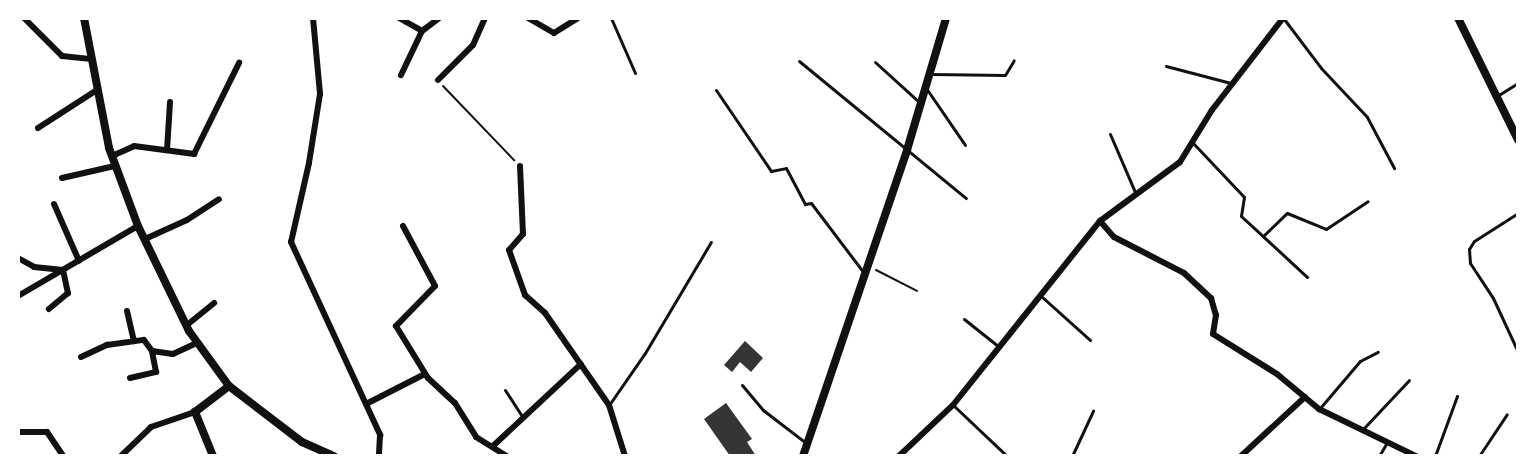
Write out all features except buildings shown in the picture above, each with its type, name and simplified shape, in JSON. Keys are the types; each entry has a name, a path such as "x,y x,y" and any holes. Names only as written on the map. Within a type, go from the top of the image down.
{"street":[{"path":"24,18 62,56 92,59"},
{"path":"84,18 97,90 115,166 138,226 187,326 229,386 302,442 334,456"},
{"path":"86,29 89,18"},
{"path":"313,18 320,94 309,164 291,242 380,435 379,456"},
{"path":"399,18 422,31"},
{"path":"401,75 422,31 439,18"},
{"path":"438,80 473,45 485,18"},
{"path":"528,18 554,33 578,18"},
{"path":"803,456 907,150 946,18"},
{"path":"899,456 953,405 1100,220 1135,192 1180,162 1233,83 1283,18"},
{"path":"1458,18 1495,98 1518,141"},
{"path":"112,156 134,146 194,154 239,63"},
{"path":"38,128 97,90"},
{"path":"167,150 170,102"},
{"path":"62,178 115,166"},
{"path":"520,166 522,234 510,250 525,295 545,313 556,334 581,364 609,405 625,456"},
{"path":"145,239 187,220 219,199"},
{"path":"54,204 79,261"},
{"path":"1100,220 1114,237 1184,273 1211,298 1216,315 1213,334 1276,374 1319,409 1416,456"},
{"path":"18,296 138,226"},
{"path":"403,226 435,286 396,326 425,374 441,394 455,403 477,437 506,456"},
{"path":"18,258 34,267 63,270"},
{"path":"49,309 68,293 63,270"},
{"path":"187,326 214,303"},
{"path":"127,311 134,341"},
{"path":"81,357 107,345 144,340 152,351 156,372 130,378"},
{"path":"152,351 173,354 197,343"},
{"path":"494,446 522,416 581,364"},
{"path":"366,404 425,374"},
{"path":"121,456 152,427 195,412 229,386"},
{"path":"1244,455 1305,397"},
{"path":"195,412 213,456"},
{"path":"18,432 47,432 63,456"}],"lane":[{"path":"611,18 635,73"},
{"path":"1283,18 1328,77 1367,117 1394,168"},
{"path":"929,74 1005,75 1014,60"},
{"path":"799,61 966,198"},
{"path":"875,63 921,104"},
{"path":"1166,66 1233,83"},
{"path":"1495,98 1518,83"},
{"path":"926,87 965,145"},
{"path":"716,90 771,171 786,168 805,204 811,203 867,270"},
{"path":"1110,134 1135,192"},
{"path":"1192,142 1244,197 1241,216 1307,277"},
{"path":"1263,236 1287,213 1326,230 1368,201"},
{"path":"1518,213 1474,241 1469,249 1470,263 1493,298 1518,352"},
{"path":"609,405 645,354 711,242"},
{"path":"1040,295 1090,340"},
{"path":"964,319 998,346"},
{"path":"1319,409 1360,361 1378,351"},
{"path":"1361,430 1409,380"},
{"path":"742,385 763,410 807,444"},
{"path":"505,390 522,416"},
{"path":"1436,456 1456,396"},
{"path":"953,405 1007,456"},
{"path":"1072,456 1093,411"},
{"path":"1479,456 1507,414"},
{"path":"1379,456 1387,442"}],"path":[{"path":"438,80 491,140 520,166"},
{"path":"867,270 917,291"}]}
